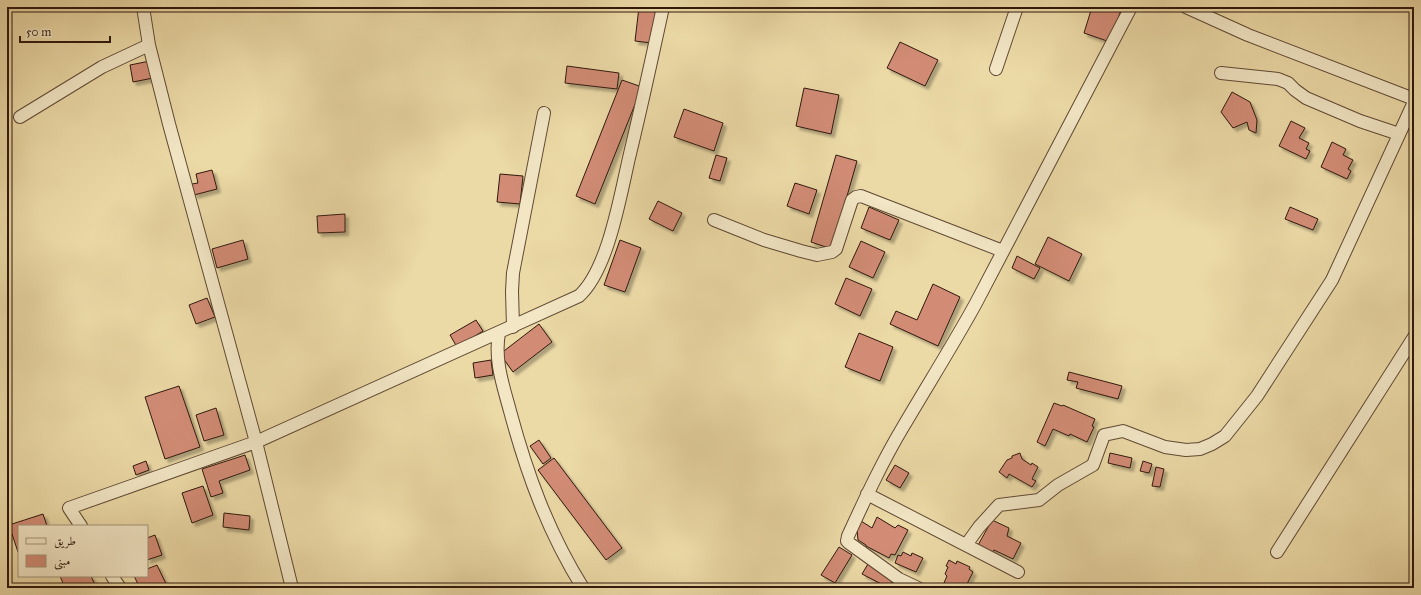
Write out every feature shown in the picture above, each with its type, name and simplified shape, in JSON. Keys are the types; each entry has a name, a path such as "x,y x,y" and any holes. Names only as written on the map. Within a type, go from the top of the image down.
{"street":[{"path":"143,7 149,45 171,132 256,442 292,588"},
{"path":"80,525 69,508 256,442 513,327 579,296 586,290 599,267 614,221 648,78 663,7"},
{"path":"996,69 1017,7"},
{"path":"918,588 896,583 847,540 867,494 902,427 961,330 1131,7"},
{"path":"1186,7 1248,34 1372,81 1414,99"},
{"path":"20,117 102,67 149,45"},
{"path":"1221,73 1278,79 1288,83 1306,98 1360,121 1399,134"},
{"path":"966,545 979,527 999,505 1039,500 1058,485 1093,464 1104,436 1123,431 1165,447 1186,450 1200,449 1212,444 1224,436 1257,396 1332,280 1414,102"},
{"path":"513,327 513,273 544,113"},
{"path":"714,220 764,240 817,255 826,254 836,249 852,200 861,196 1003,252"},
{"path":"499,333 497,354 500,372 527,471 554,535 583,588"},
{"path":"1277,552 1414,337"},
{"path":"867,494 1018,572"},
{"path":"113,577 120,588"}],"building":[{"path":"639,7 657,7 652,43 635,41"},
{"path":"1092,7 1122,7 1110,42 1084,33"},
{"path":"900,42 938,60 925,86 887,68"},
{"path":"150,61 153,78 133,82 130,65"},
{"path":"567,66 619,73 617,89 565,83"},
{"path":"622,80 642,87 595,204 576,196"},
{"path":"804,88 839,95 831,134 796,126"},
{"path":"1232,92 1250,102 1257,120 1256,133 1249,130 1247,122 1233,128 1221,112"},
{"path":"684,109 723,123 714,151 674,137"},
{"path":"1291,121 1305,128 1299,138 1309,143 1306,149 1310,151 1306,159 1279,146"},
{"path":"1332,142 1346,149 1343,155 1353,160 1348,169 1351,171 1347,179 1321,167"},
{"path":"716,155 727,158 720,181 709,178"},
{"path":"836,155 857,161 832,249 811,242"},
{"path":"212,170 217,189 194,195 192,184 198,183 196,174"},
{"path":"500,174 523,176 520,204 497,202"},
{"path":"795,183 817,190 809,214 787,206"},
{"path":"658,201 682,213 673,231 649,219"},
{"path":"869,207 899,220 890,240 861,228"},
{"path":"1290,207 1318,219 1313,230 1285,219"},
{"path":"345,214 345,232 318,233 317,216"},
{"path":"1048,237 1082,254 1069,281 1035,264"},
{"path":"243,240 248,259 217,268 212,249"},
{"path":"620,240 641,248 625,292 604,285"},
{"path":"861,241 885,252 873,278 849,267"},
{"path":"1017,256 1040,268 1034,279 1012,268"},
{"path":"846,278 872,289 860,316 835,304"},
{"path":"933,284 960,297 938,346 890,324 896,311 917,320"},
{"path":"207,298 215,317 196,324 189,305"},
{"path":"476,320 483,331 457,347 450,335"},
{"path":"539,324 552,342 513,372 500,354"},
{"path":"859,333 893,347 880,381 845,367"},
{"path":"491,360 493,375 475,378 473,363"},
{"path":"1069,372 1122,386 1118,399 1076,388 1078,382 1067,380"},
{"path":"179,386 200,447 165,459 145,397"},
{"path":"1054,403 1063,405 1095,419 1092,426 1094,427 1087,442 1070,434 1069,436 1053,429 1045,446 1037,442"},
{"path":"216,408 224,435 204,441 196,415"},
{"path":"539,440 551,458 543,464 530,446"},
{"path":"1020,453 1022,459 1031,465 1032,463 1038,467 1032,479 1036,481 1032,487 1009,474 1007,478 999,472 1007,460"},
{"path":"1110,453 1132,458 1130,468 1108,463"},
{"path":"245,455 250,470 219,481 223,493 211,497 202,469"},
{"path":"554,458 622,548 606,560 538,470"},
{"path":"146,461 149,470 136,475 133,466"},
{"path":"1143,461 1152,464 1149,473 1140,471"},
{"path":"895,465 909,473 900,488 886,480"},
{"path":"1156,467 1164,469 1160,487 1152,486"},
{"path":"203,486 213,515 192,523 182,493"},
{"path":"224,513 250,516 249,530 223,527"},
{"path":"43,514 47,525 18,525 18,552 9,525"},
{"path":"877,517 895,528 898,525 908,530 895,555 891,554 889,558 858,540 857,530 861,521 872,528"},
{"path":"992,520 1009,528 1007,536 1021,543 1013,559 994,550 991,554 977,547"},
{"path":"155,535 162,555 148,560 148,538"},
{"path":"839,547 852,555 835,583 821,575"},
{"path":"903,552 911,556 912,553 923,558 916,572 895,563 898,555 901,556"},
{"path":"949,560 956,564 957,561 970,567 969,569 973,572 965,588 948,588 943,585 947,576 945,574 948,567 946,566"},
{"path":"868,564 894,579 889,588 862,574"},
{"path":"157,565 168,588 140,588 134,577 148,577 148,569"},
{"path":"60,577 91,577 95,585 89,588 65,588"}]}
